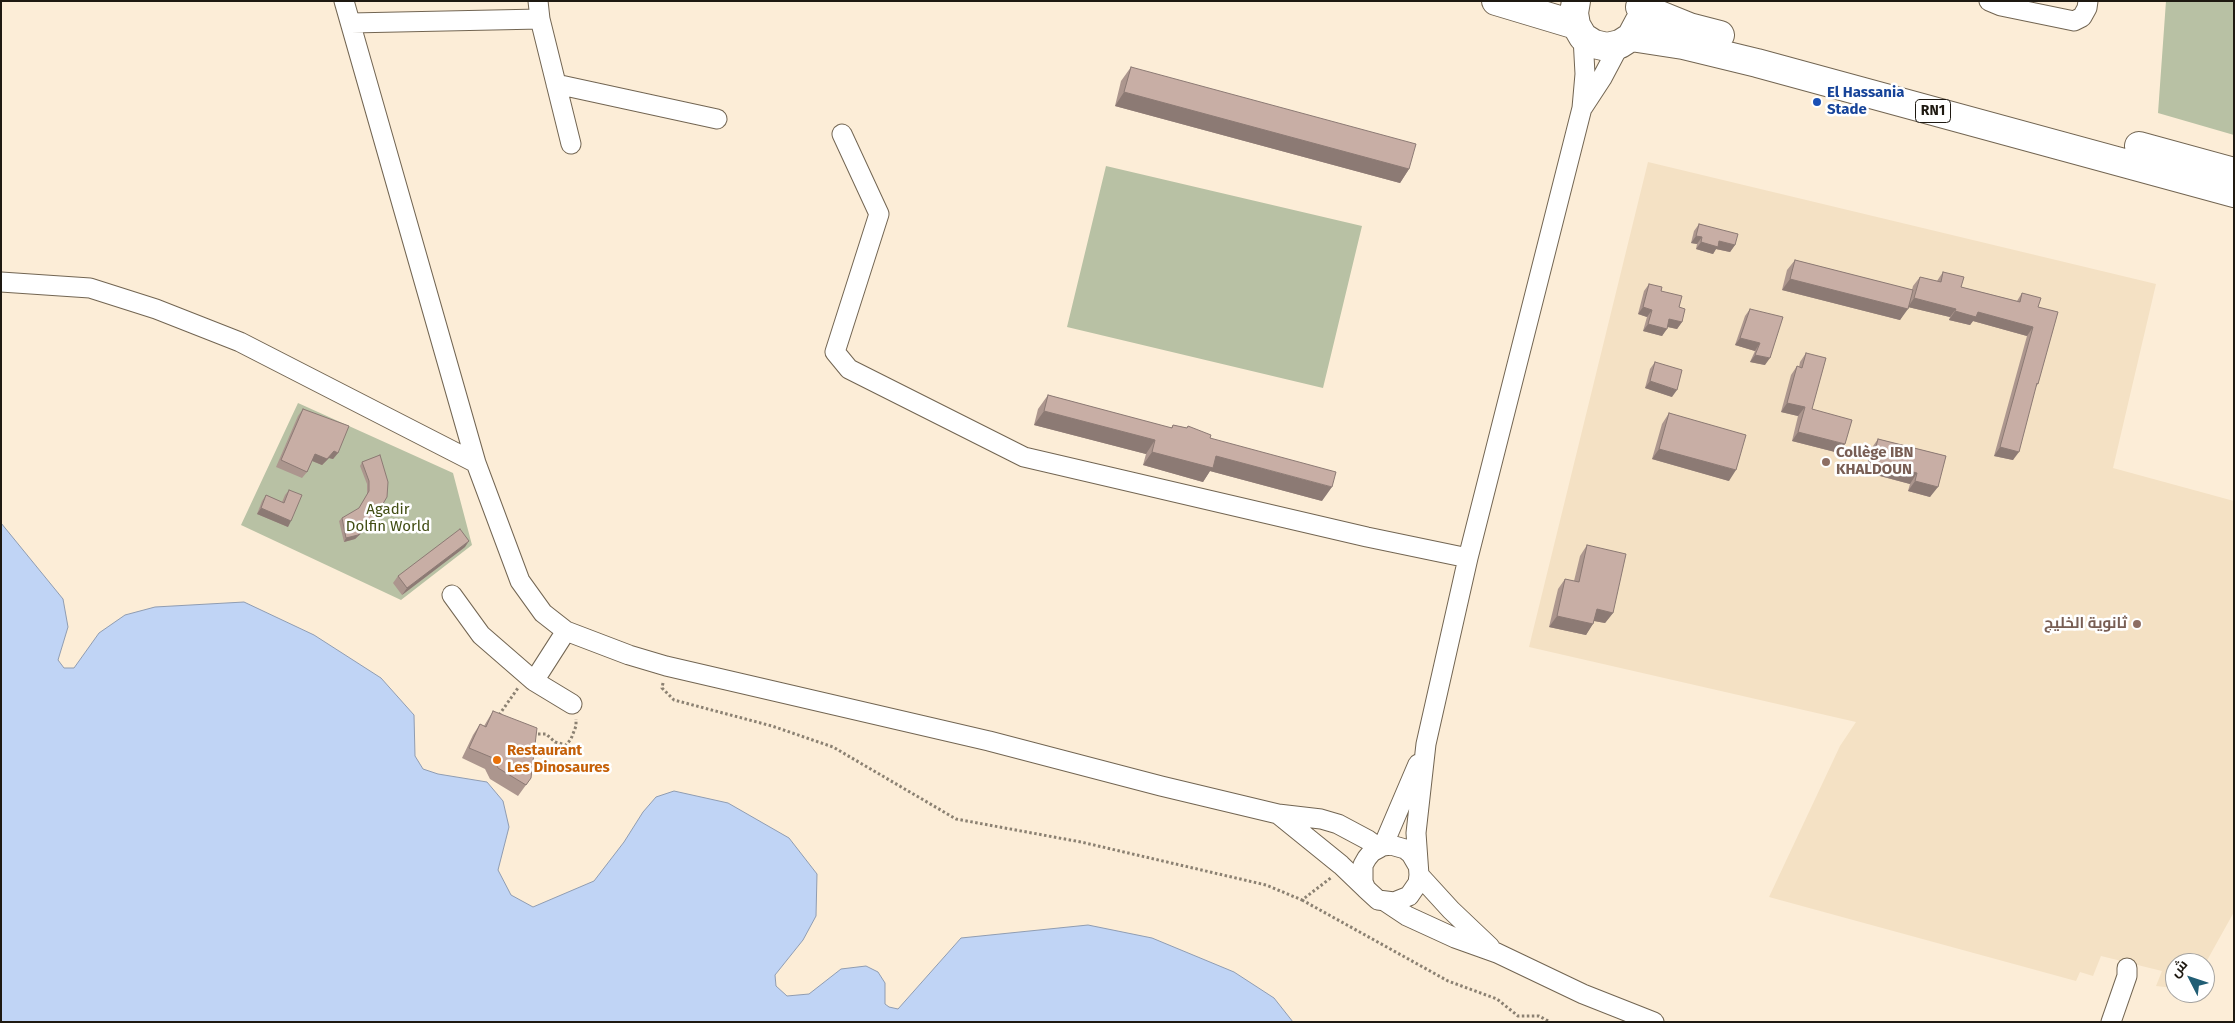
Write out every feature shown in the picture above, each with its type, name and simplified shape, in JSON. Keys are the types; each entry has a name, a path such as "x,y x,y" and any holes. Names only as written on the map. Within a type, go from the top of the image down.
{"highway":[{"name":"RN1","path":"1496,1 1578,21 1594,44 1607,47 1625,41 1683,45 1757,63 2234,192"},
{"name":"RN1","path":"1625,41 1637,28 1640,18 1639,4 1689,27 2234,172"}],"street":[{"path":"344,1 476,463 520,581 543,613 566,632 666,666 989,741 1161,786 1278,814 1321,819 1338,824 1381,847"},
{"path":"1992,2 2074,21 2082,17 2087,8 2088,1"},
{"path":"351,23 539,10 571,144"},
{"path":"1386,902 1402,900 1409,896 1414,890 1419,870 1416,833 1426,744 1468,558 1582,108 1585,74 1578,21"},
{"path":"1582,108 1625,41"},
{"path":"556,84 717,119"},
{"path":"842,134 880,214 835,352 849,369 1024,456 1367,537 1468,558"},
{"path":"1,282 90,288 156,309 240,342 476,463"},
{"path":"452,595 481,635 531,678 572,704"},
{"path":"531,678 566,632"},
{"path":"1381,847 1426,744"},
{"path":"1278,814 1341,865 1378,900 1386,902 1407,916 1455,938 1497,953 1583,994 1654,1022"},
{"path":"1366,889 1363,882 1363,866 1372,852 1381,847 1398,846 1405,849 1411,854 1419,870 1451,910 1497,953"},
{"path":"2112,1022 2127,976 2127,968"}],"path":[{"path":"666,666 662,688 674,700 772,726 833,747 956,819 1081,842 1257,883 1302,900 1448,981 1497,999 1518,1016 1539,1016 1550,1022"},
{"path":"499,721 501,711 531,678"},
{"path":"528,733 546,734 555,742 566,745 571,739 576,726 572,704"},
{"path":"1302,900 1334,876"}],"shaded area":[{"name":"Collège IBN KHALDOUN","path":"1648,162 2156,284 2113,468 2234,501 2234,912 2211,953 2165,953 2165,987 2156,986 2162,971 2101,956 2093,976 2080,972 2076,981 1769,897 1840,746 1856,722 1529,647"}],"green space":[{"path":"2166,1 2234,1 2234,135 2158,113"},
{"path":"1106,166 1362,226 1323,388 1067,327"},
{"name":"Agadir Dolfin World","path":"298,403 453,473 472,545 401,600 241,525"}],"water":[{"path":"1,523 63,599 68,627 58,660 64,668 74,668 99,633 125,615 155,607 244,602 314,635 381,678 414,715 415,756 423,769 438,774 487,782 503,801 509,827 498,870 511,895 533,907 594,881 624,842 643,812 656,797 674,791 728,803 789,838 817,874 816,916 803,940 775,975 776,986 787,996 809,994 841,969 866,966 878,972 885,983 885,1004 898,1009 961,938 1088,925 1152,938 1234,972 1274,998 1293,1022 1,1022"}],"building":[{"path":"1131,67 1416,144 1409,169 1124,92"},
{"path":"1699,224 1738,234 1735,245 1719,241 1718,247 1701,242 1702,237 1696,236"},
{"path":"1795,260 1913,290 1908,309 1790,279"},
{"path":"1943,272 1964,277 1961,287 2020,302 2022,293 2041,298 2038,307 2058,312 2019,452 2000,447 2033,327 1978,312 1976,317 1955,311 1956,309 1914,298 1920,277 1941,282"},
{"path":"1649,284 1662,287 1661,291 1682,296 1679,307 1685,309 1682,322 1669,319 1667,329 1648,324 1652,310 1643,307"},
{"path":"1750,309 1783,317 1770,358 1755,355 1760,343 1740,338"},
{"path":"1806,353 1826,358 1812,409 1852,420 1845,444 1798,432 1805,407 1787,403 1797,366 1802,368"},
{"path":"1655,362 1682,370 1677,390 1650,381"},
{"path":"1048,395 1172,428 1173,425 1187,428 1188,426 1211,435 1210,438 1336,472 1332,487 1216,456 1213,468 1152,452 1155,440 1044,411"},
{"path":"303,409 349,426 338,453 334,451 327,459 315,454 307,472 281,460"},
{"path":"1669,413 1746,435 1736,470 1659,449"},
{"path":"1878,439 1946,456 1938,487 1915,481 1917,473 1872,462"},
{"path":"380,455 388,482 387,497 372,522 358,535 346,538 342,518 359,508 369,491 369,481 362,462"},
{"path":"289,490 302,495 291,521 261,508 266,495 284,503"},
{"path":"460,529 469,541 407,588 398,576"},
{"path":"1587,545 1626,554 1613,613 1597,609 1593,624 1557,616 1565,579 1579,582"},
{"name":"Restaurant Les Dinosaures","path":"493,711 537,728 531,778 526,785 498,768 493,758 469,748 480,724 486,727"}],"place":[{"name":"El Hassania Stade","path":"1817,102"},
{"name":"Collège IBN KHALDOUN","path":"1826,462"},
{"name":"ثانوية الخليج","path":"2137,624"},
{"name":"Restaurant Les Dinosaures","path":"497,760"}]}
